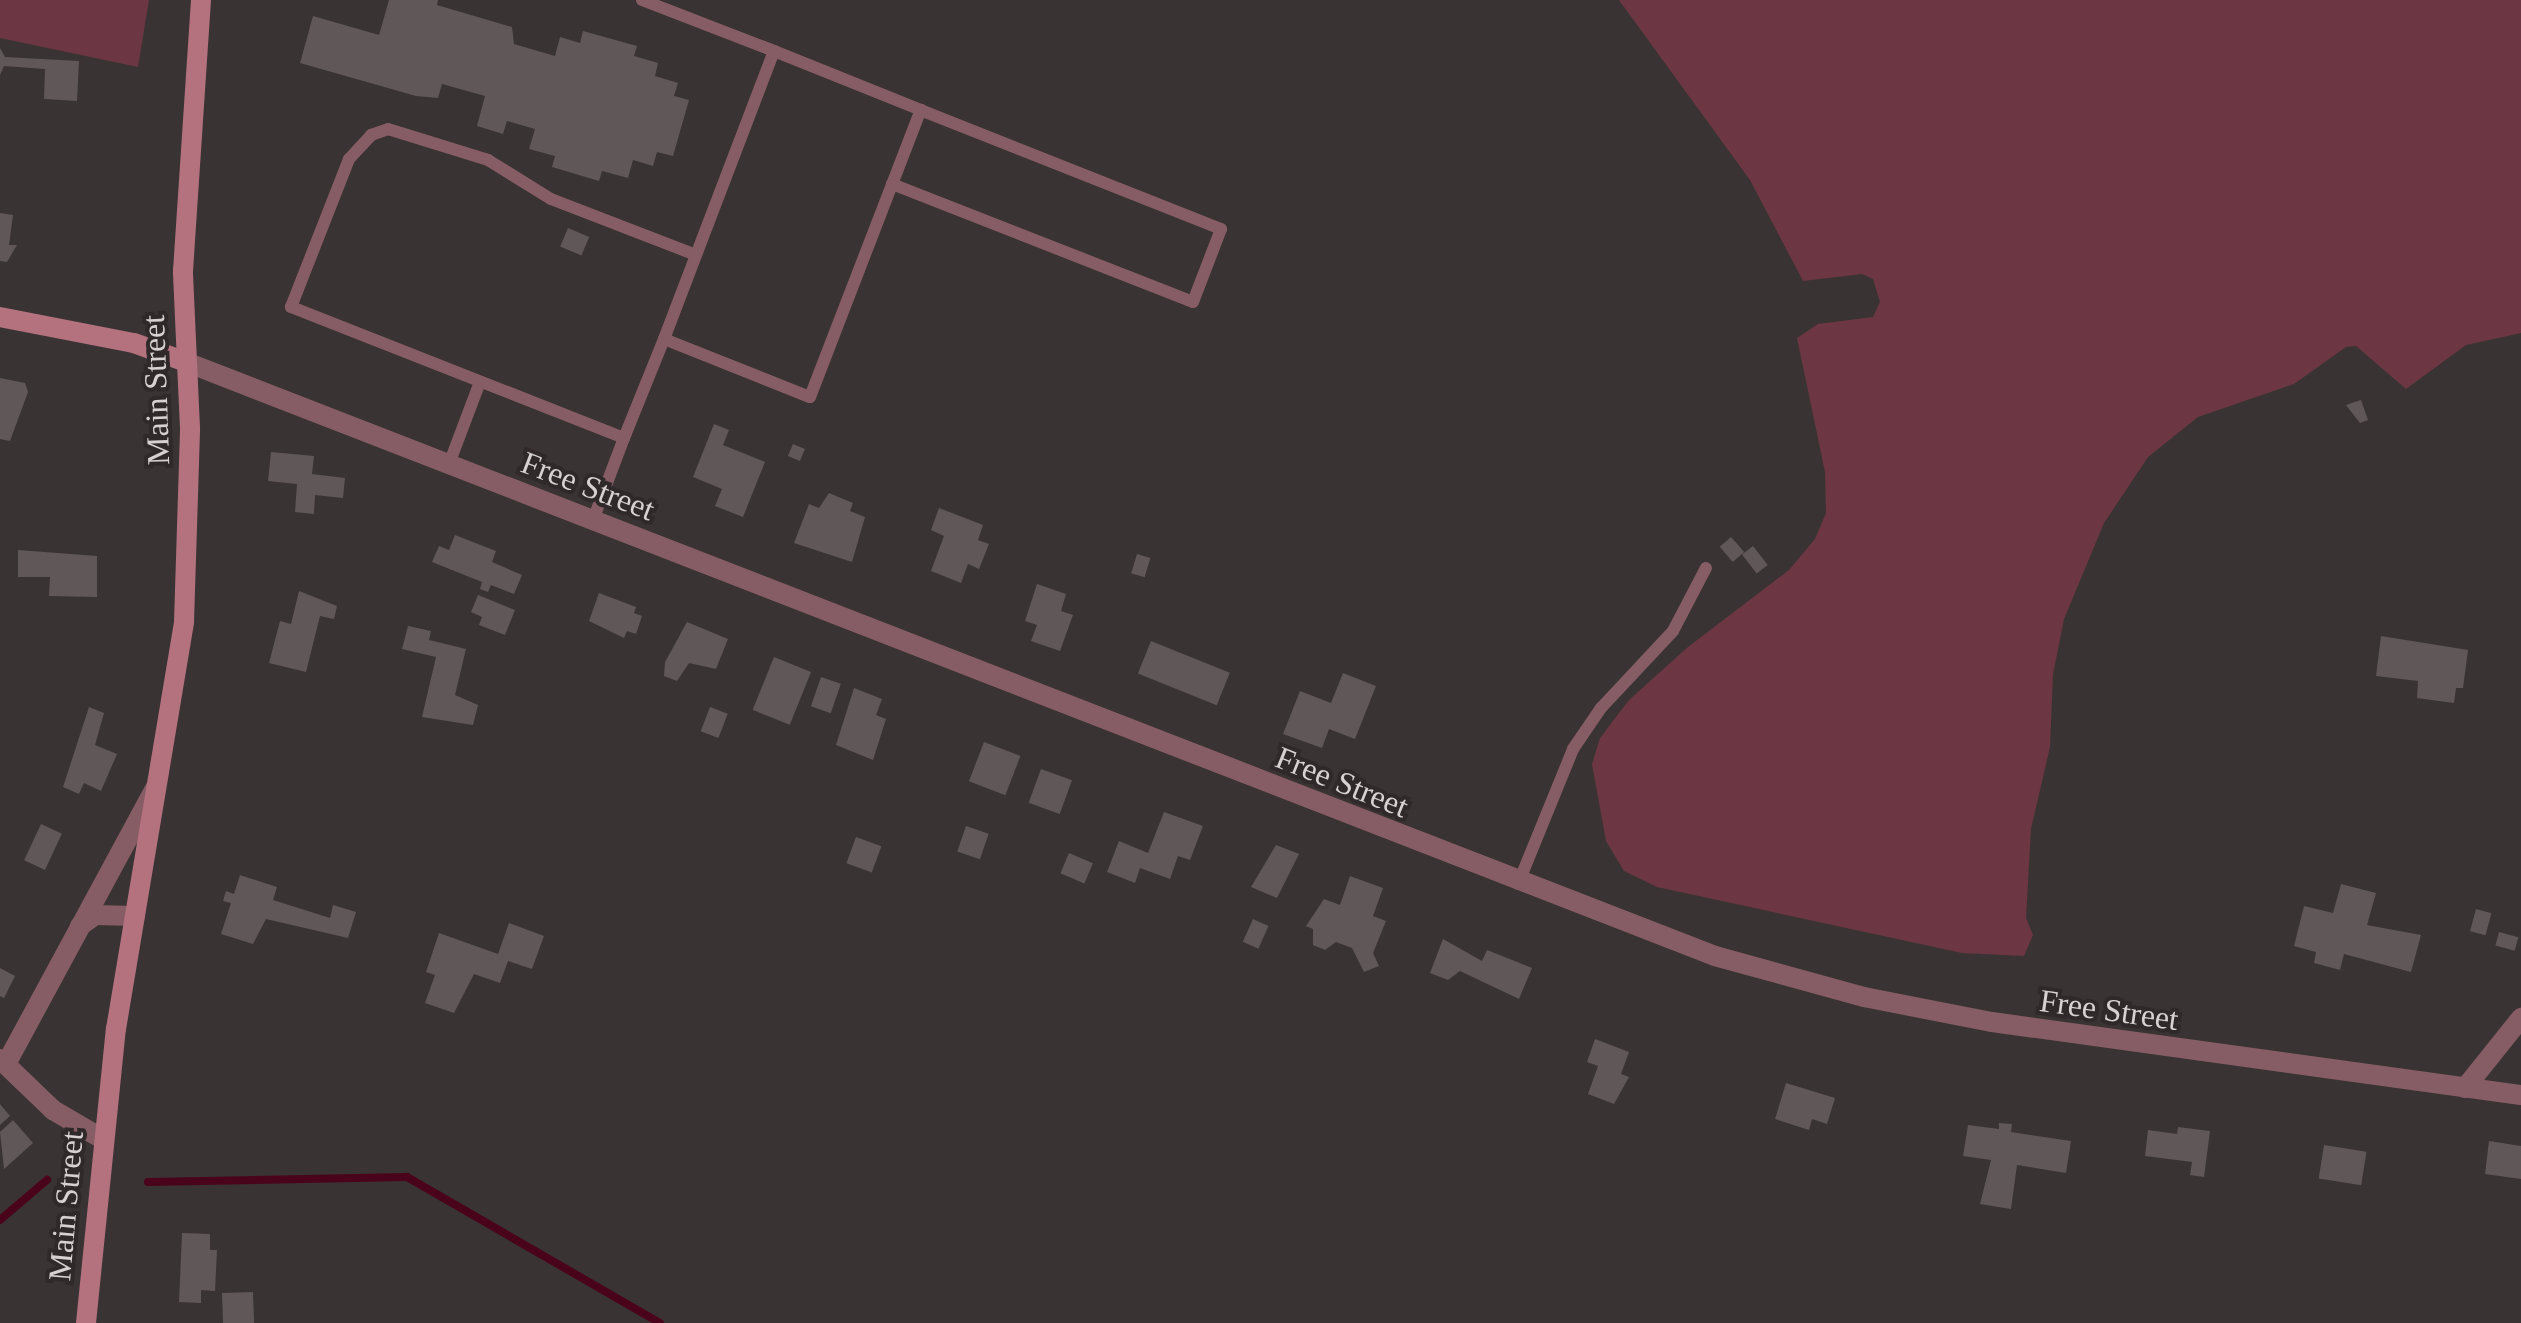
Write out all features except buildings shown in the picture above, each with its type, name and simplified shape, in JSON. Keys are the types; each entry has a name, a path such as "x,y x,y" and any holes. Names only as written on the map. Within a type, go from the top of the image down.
{"main road":[{"name":"Main Street","path":"86,1323 101,1138 184,622 189,129 201,0"},
{"path":"0,317 134,343 186,362"}],"street":[{"name":"Free Street","path":"186,362 1518,884 1715,956 1864,997 2078,1037 2521,1096"},
{"name":"Main Street","path":"3,1062 162,776"},
{"path":"80,926 95,915 135,916"},
{"path":"2465,1088 2521,1018"},
{"path":"3,1062 53,1110 101,1138"}],"lane":[{"path":"642,0 1221,229 1193,302 892,184"},
{"path":"593,520 774,51"},
{"path":"664,339 810,396 921,110"},
{"path":"624,438 291,308 349,158 371,135 408,130 488,160 550,199 696,254"},
{"path":"449,464 480,382"},
{"path":"1518,884 1573,749 1672,631 1706,568"}],"shaded area":[{"path":"0,0 149,0 138,67 0,38"},
{"path":"1619,0 2521,0 2521,333 2466,345 2406,389 2356,346 2346,347 2294,384 2198,417 2148,457 2104,523 2064,619 2053,674 2050,747 2031,829 2026,918 2033,935 2024,956 1962,953 1657,887 1624,871 1606,841 1592,764 1600,738 1629,700 1688,647 1789,570 1815,539 1826,513 1825,472 1797,338 1818,324 1873,317 1880,302 1873,279 1862,274 1803,281 1750,180"}],"waterway":[{"path":"148,1182 407,1177 660,1323"},
{"path":"0,1220 47,1180"}]}
